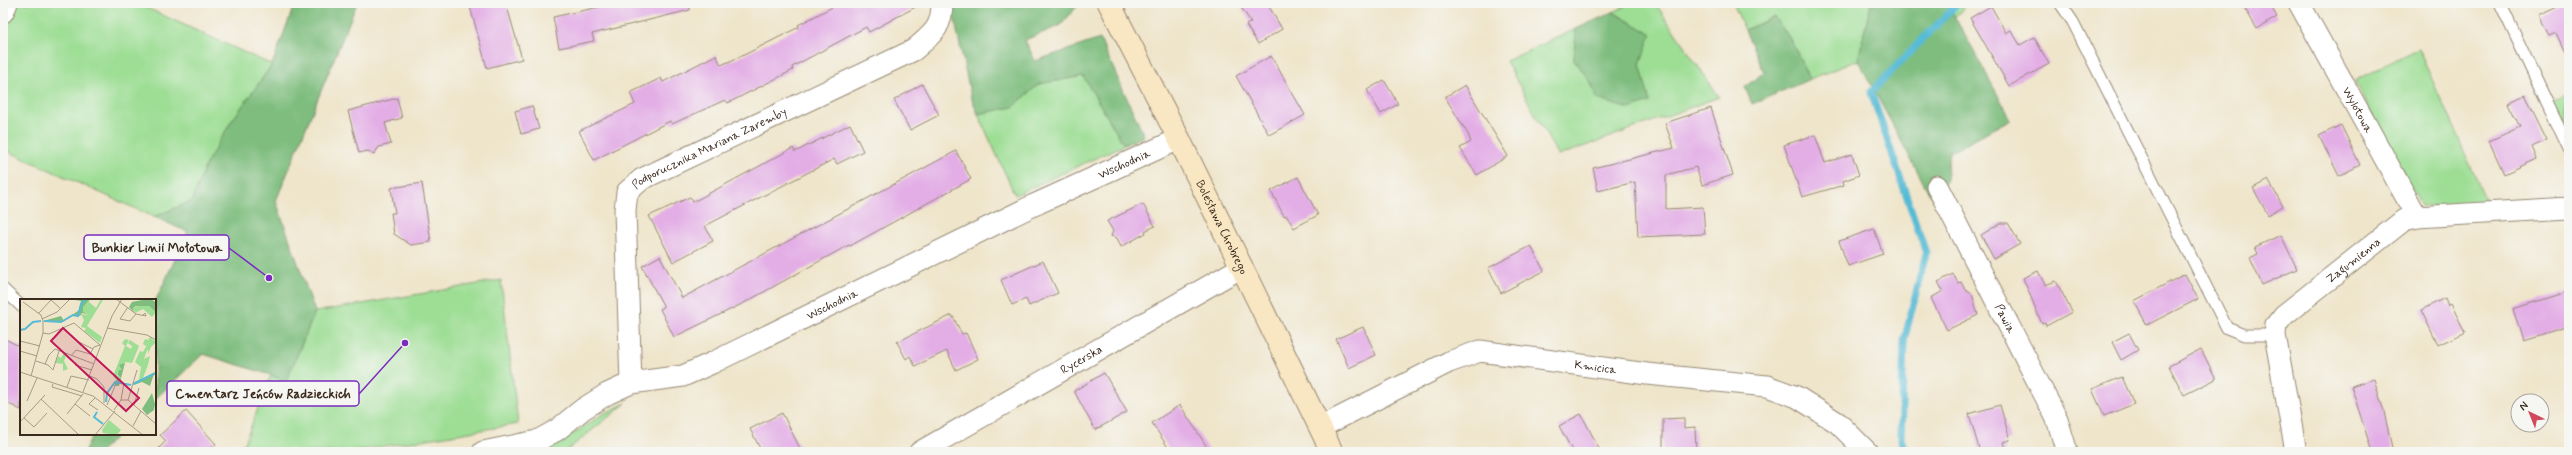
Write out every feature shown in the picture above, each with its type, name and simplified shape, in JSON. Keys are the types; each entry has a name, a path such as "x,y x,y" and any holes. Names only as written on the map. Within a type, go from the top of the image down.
{"street":[{"path":"3,12 7,3"},
{"name":"Podporucznika Mariana Zaremby","path":"631,383 625,210 627,192 642,179 914,50 935,32 942,18 942,3"},
{"name":"Bolesława Chrobrego","path":"1109,3 1179,139 1332,452"},
{"name":"Wylotowa","path":"2299,3 2417,216"},
{"name":"Wschodnia","path":"483,452 537,442 557,430 583,409 607,394 631,383 683,376 1041,202 1179,139"},
{"name":"Pawia","path":"1938,186 2058,419 2067,452"},
{"name":"Zagumienna","path":"2275,335 2276,325 2284,315 2396,225 2417,216 2569,208"},
{"name":"Rycerska","path":"920,452 1242,267"},
{"path":"2275,335 2296,452"},
{"name":"Kmicica","path":"1320,427 1449,362 1480,351 1647,374 1767,386 1796,397 1838,423 1867,452"}],"lane":[{"path":"2060,3 2077,29 2227,328 2244,335 2275,335"},
{"path":"2500,3 2569,149"},
{"path":"3,289 20,305"}],"green space":[{"path":"18,3 136,3 272,65 231,122 206,164 192,201 154,217 3,149 3,37"},
{"path":"295,3 357,3 276,201 315,312 286,382 271,375 203,354 156,398 156,300 188,232 154,217 192,201 206,164 231,122 272,65"},
{"path":"951,3 1080,3 1061,25 1025,40 1035,61 1100,39 1144,136 1124,145 1083,76 1039,84 1013,107 978,114 971,97"},
{"path":"1634,3 1655,3 1719,97 1558,156 1506,61 1576,29 1574,59 1591,83 1597,99 1649,102 1640,64 1650,34 1613,12"},
{"path":"1733,3 1871,3 1858,60 1810,79 1789,37 1774,17 1745,30"},
{"path":"1871,3 1947,3 2011,119 1950,152 1945,183 1930,195 1858,60"},
{"path":"1947,3 1968,3 1955,17"},
{"path":"1613,12 1651,34 1640,64 1650,102 1629,109 1597,99 1591,83 1574,59 1576,29"},
{"path":"1774,17 1789,37 1810,79 1752,104 1745,87 1764,72 1745,30"},
{"path":"2418,48 2487,203 2430,207 2421,206 2355,81"},
{"path":"1083,76 1124,145 1015,195 978,114 1013,107 1039,84"},
{"path":"2569,92 2569,129 2554,99"},
{"path":"501,280 518,424 349,452 241,452 271,375 286,382 315,312"},
{"path":"626,403 565,452 546,452 603,414"},
{"path":"92,435 118,435 100,452 84,452"}],"building":[{"path":"469,3 506,3 522,59 487,68"},
{"path":"618,3 690,3 690,10 592,34 594,41 559,48 553,17"},
{"path":"840,3 923,3 869,32 866,27 792,67 793,70 728,103 725,100 672,124 670,121 594,160 579,131 635,104 630,93 661,78 663,82 716,55 721,65 799,27 798,25"},
{"path":"1238,3 1267,3 1282,29 1258,44 1246,25 1251,22"},
{"path":"2242,3 2269,3 2277,17 2257,29"},
{"path":"2565,3 2569,3 2569,61 2556,33 2549,36 2539,15"},
{"path":"1991,6 2006,33 2011,30 2020,45 2034,37 2049,64 2009,86 1970,18"},
{"path":"1271,56 1305,115 1269,135 1236,76"},
{"path":"1384,80 1398,104 1381,114 1367,90"},
{"path":"922,84 939,115 910,130 894,100"},
{"path":"1465,85 1508,156 1477,175 1460,148 1471,142 1468,134 1445,97"},
{"path":"2525,95 2547,140 2532,147 2537,159 2504,174 2489,141 2520,127 2508,103"},
{"path":"397,98 402,118 385,123 391,144 379,147 374,154 368,151 359,153 348,111"},
{"path":"532,106 539,129 521,134 515,111"},
{"path":"1711,108 1733,175 1702,185 1696,167 1666,175 1666,209 1703,207 1705,234 1638,237 1635,182 1598,191 1593,168 1674,148 1665,123"},
{"path":"850,124 863,151 837,164 834,159 705,226 713,241 673,262 649,216 690,197 693,202 793,148 795,152"},
{"path":"2341,125 2360,165 2339,176 2319,136"},
{"path":"1815,135 1825,163 1852,154 1859,175 1843,181 1844,185 1802,197 1784,145"},
{"path":"956,151 971,179 744,303 674,337 660,309 664,307 642,266 660,256 682,298"},
{"path":"1298,177 1318,215 1294,228 1286,215 1284,216 1271,191"},
{"path":"2268,180 2283,206 2268,215 2253,188"},
{"path":"422,183 431,242 411,245 394,234 391,213 395,213 391,188"},
{"path":"1143,204 1155,226 1145,231 1146,233 1121,247 1117,238 1111,236 1113,231 1107,221"},
{"path":"2001,223 2008,223 2020,244 1994,259 1981,235"},
{"path":"1874,229 1883,254 1848,266 1839,241"},
{"path":"2281,235 2297,269 2262,285 2250,258 2258,254 2255,247"},
{"path":"1531,246 1544,271 1501,293 1488,268"},
{"path":"1043,261 1058,293 1029,306 1026,299 1012,305 1001,280"},
{"path":"2038,271 2045,285 2056,281 2072,312 2046,326 2045,323 2042,324 2023,278"},
{"path":"1953,274 1958,283 1961,282 1965,290 1972,294 1978,315 1947,330 1931,298 1943,291 1938,282"},
{"path":"2185,274 2198,299 2147,325 2134,301"},
{"path":"2569,291 2569,326 2523,340 2513,309"},
{"path":"2445,298 2448,306 2451,304 2465,332 2438,345 2421,310"},
{"path":"952,315 962,334 966,333 978,359 956,370 947,351 915,366 910,356 906,359 897,342"},
{"path":"1363,327 1376,355 1349,368 1336,339"},
{"path":"2129,333 2138,350 2121,360 2112,342"},
{"path":"3,338 20,346 20,410 3,401"},
{"path":"2201,349 2216,379 2184,395 2169,366"},
{"path":"1104,373 1127,412 1095,430 1074,391"},
{"path":"2122,377 2134,404 2104,416 2092,389"},
{"path":"2374,379 2384,412 2393,452 2372,452 2351,386"},
{"path":"1180,405 1210,452 1171,452 1152,423"},
{"path":"2000,405 2010,440 2003,442 2006,452 1980,452 1969,414"},
{"path":"186,411 216,444 207,452 155,452 166,441 160,435"},
{"path":"782,413 802,452 762,452 750,429"},
{"path":"1581,414 1601,452 1573,452 1559,426"},
{"path":"1684,418 1684,428 1695,427 1696,452 1663,452 1663,419"}],"waterway":[{"path":"1906,452 1901,439 1904,341 1926,253 1871,92 1958,3"}],"place":[{"name":"Bunkier Linii Mołotowa","path":"269,278"},
{"name":"Cmentarz Jeńców Radzieckich","path":"405,343"}]}
